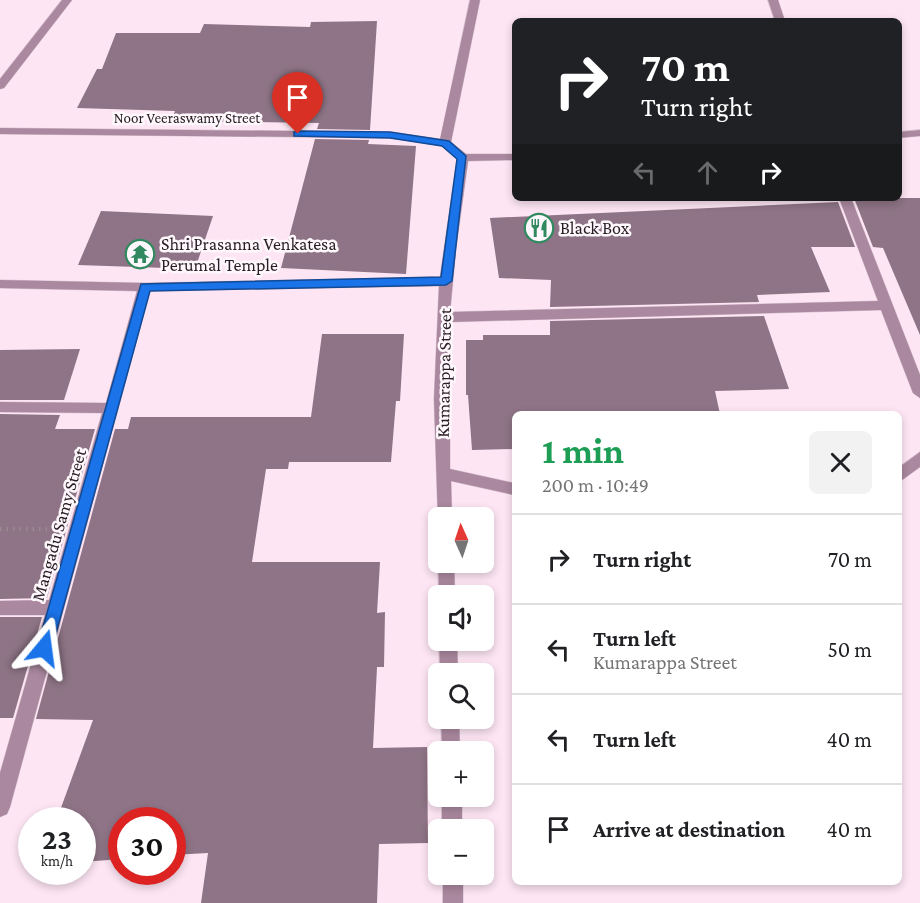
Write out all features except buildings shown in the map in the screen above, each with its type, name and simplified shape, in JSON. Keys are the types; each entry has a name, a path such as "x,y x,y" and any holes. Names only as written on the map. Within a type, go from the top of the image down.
{"street":[{"path":"0,86 68,0"},
{"path":"475,0 446,143 462,158 512,157"},
{"path":"773,0 779,18"},
{"name":"Noor Veeraswamy Street","path":"0,131 390,135 446,143"},
{"path":"902,134 920,132"},
{"name":"Kumarappa Street","path":"444,507 444,317 446,281 462,158"},
{"path":"846,201 920,393"},
{"path":"0,284 145,287 446,281"},
{"name":"Mangadu Samy Street","path":"0,807 145,287"},
{"path":"444,317 886,305"},
{"path":"0,407 111,408"},
{"path":"902,474 920,458"},
{"path":"443,473 512,489"},
{"path":"0,608 56,608"},
{"path":"453,885 453,903"}],"path":[{"path":"0,529 78,529"}],"place":[{"name":"Black Box","path":"539,228"},
{"name":"Shri Prasanna Venkatesa Perumal Temple","path":"140,254"}],"route":[{"path":"44,648 145,287 446,281 462,158 446,143 390,135 298,134"}]}
